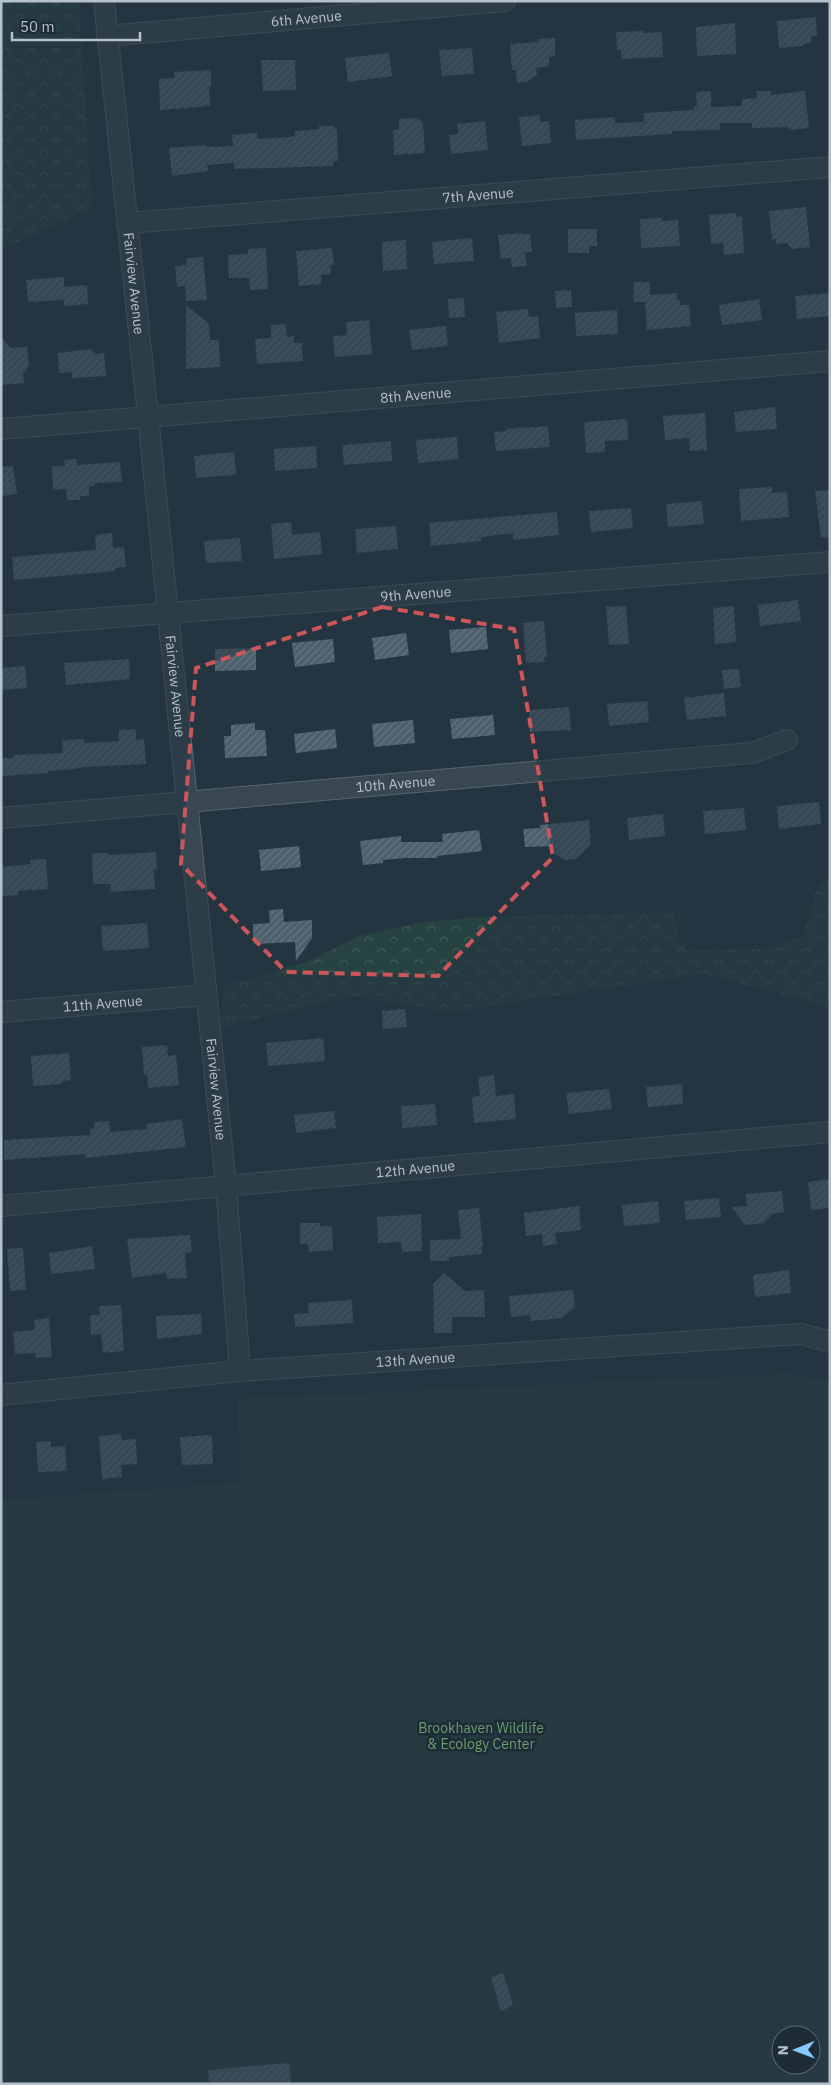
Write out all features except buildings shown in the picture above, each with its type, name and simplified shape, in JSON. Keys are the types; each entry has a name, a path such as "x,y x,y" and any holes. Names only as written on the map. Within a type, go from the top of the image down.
{"street":[{"name":"Fairview Avenue","path":"104,1 226,1186 240,1371"},
{"name":"6th Avenue","path":"107,36 505,1"},
{"name":"7th Avenue","path":"127,223 830,167"},
{"name":"8th Avenue","path":"1,429 830,361"},
{"name":"9th Avenue","path":"1,626 830,562"},
{"name":"10th Avenue","path":"1,818 752,753 787,740"},
{"name":"11th Avenue","path":"1,1012 206,995"},
{"name":"12th Avenue","path":"1,1206 830,1132"},
{"name":"13th Avenue","path":"1,1395 240,1371 801,1334 830,1342"}],"highlighted area":[{"path":"382,607 514,629 553,857 438,976 286,972 181,864 196,668"}],"green space":[{"path":"1,1 79,1 92,208 1,249"},
{"path":"830,876 830,1007 704,974 450,1012 354,996 221,1027 223,986 307,962 359,936 425,922 480,917 675,912 679,940 688,950 769,949 803,936 817,888"},
{"name":"Brookhaven Wildlife & Ecology Center","path":"784,1374 830,1380 830,2084 1,2084 1,1500 241,1483 237,1399"}]}
